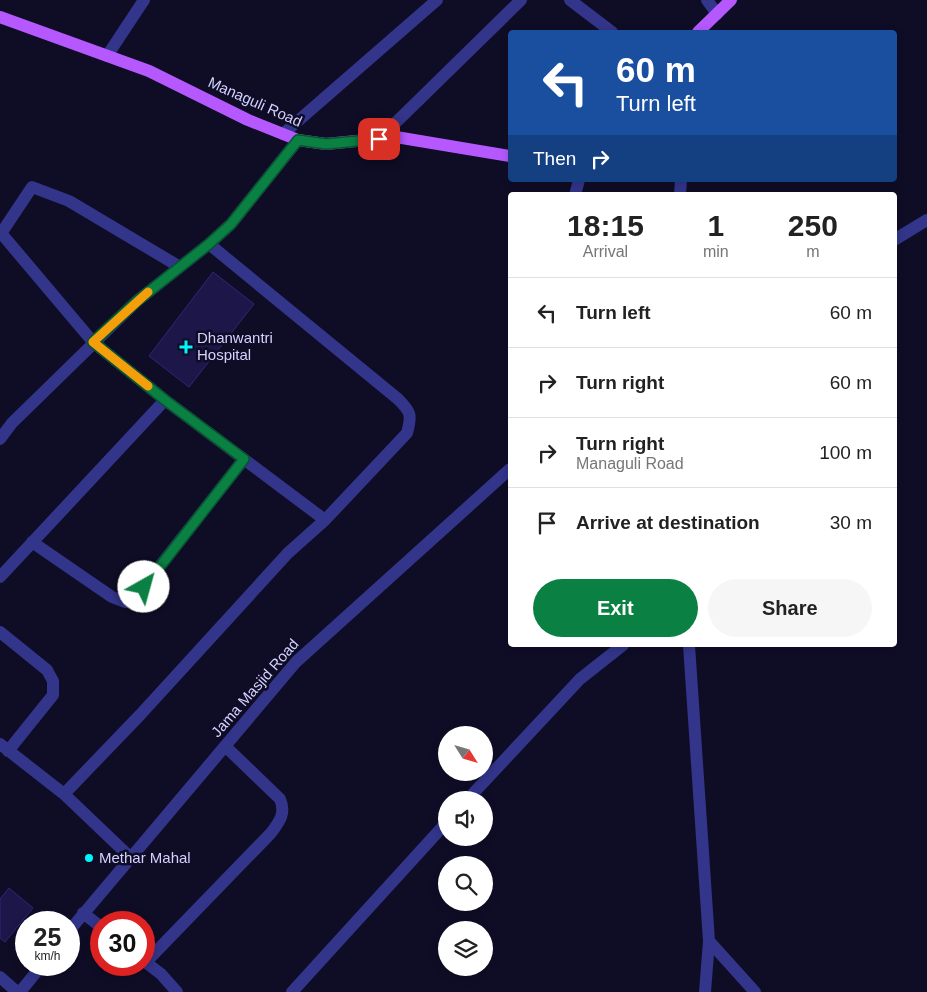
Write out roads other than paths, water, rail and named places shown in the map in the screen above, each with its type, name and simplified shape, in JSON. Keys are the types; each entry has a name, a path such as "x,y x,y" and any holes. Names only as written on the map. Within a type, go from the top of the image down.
{"main road":[{"path":"700,30 731,0"},
{"name":"Managuli Road","path":"0,16 149,71 248,120 298,140 326,144 396,137 508,156"}],"street":[{"path":"107,56 144,0"},
{"path":"283,134 436,0"},
{"path":"379,139 521,0"},
{"path":"570,0 609,30"},
{"path":"707,0 717,14"},
{"path":"0,439 12,423 137,301 209,244 231,224 298,140"},
{"path":"180,267 68,201 32,187 1,234 93,342 165,400 325,520"},
{"path":"897,238 927,220"},
{"path":"64,794 140,715 288,553 325,520 406,433 410,421 409,410 391,393 209,244"},
{"path":"0,577 165,400"},
{"path":"32,542 112,597 125,602 134,599 244,459"},
{"name":"Jama Masjid Road","path":"80,916 296,662 508,470"},
{"path":"0,632 47,670 53,681 53,695 4,748 64,794 130,857"},
{"path":"475,791 580,679 620,647"},
{"path":"689,647 709,941 705,992"},
{"path":"155,952 271,833 281,820 284,808 280,798 225,746"},
{"path":"292,992 438,832"},
{"path":"83,912 90,918"},
{"path":"709,941 755,992"},
{"path":"155,970 177,992"},
{"path":"0,977 18,992 32,976"}],"place":[{"name":"Dhanwantri Hospital","path":"186,347"},
{"name":"Methar Mahal","path":"89,858"}]}
